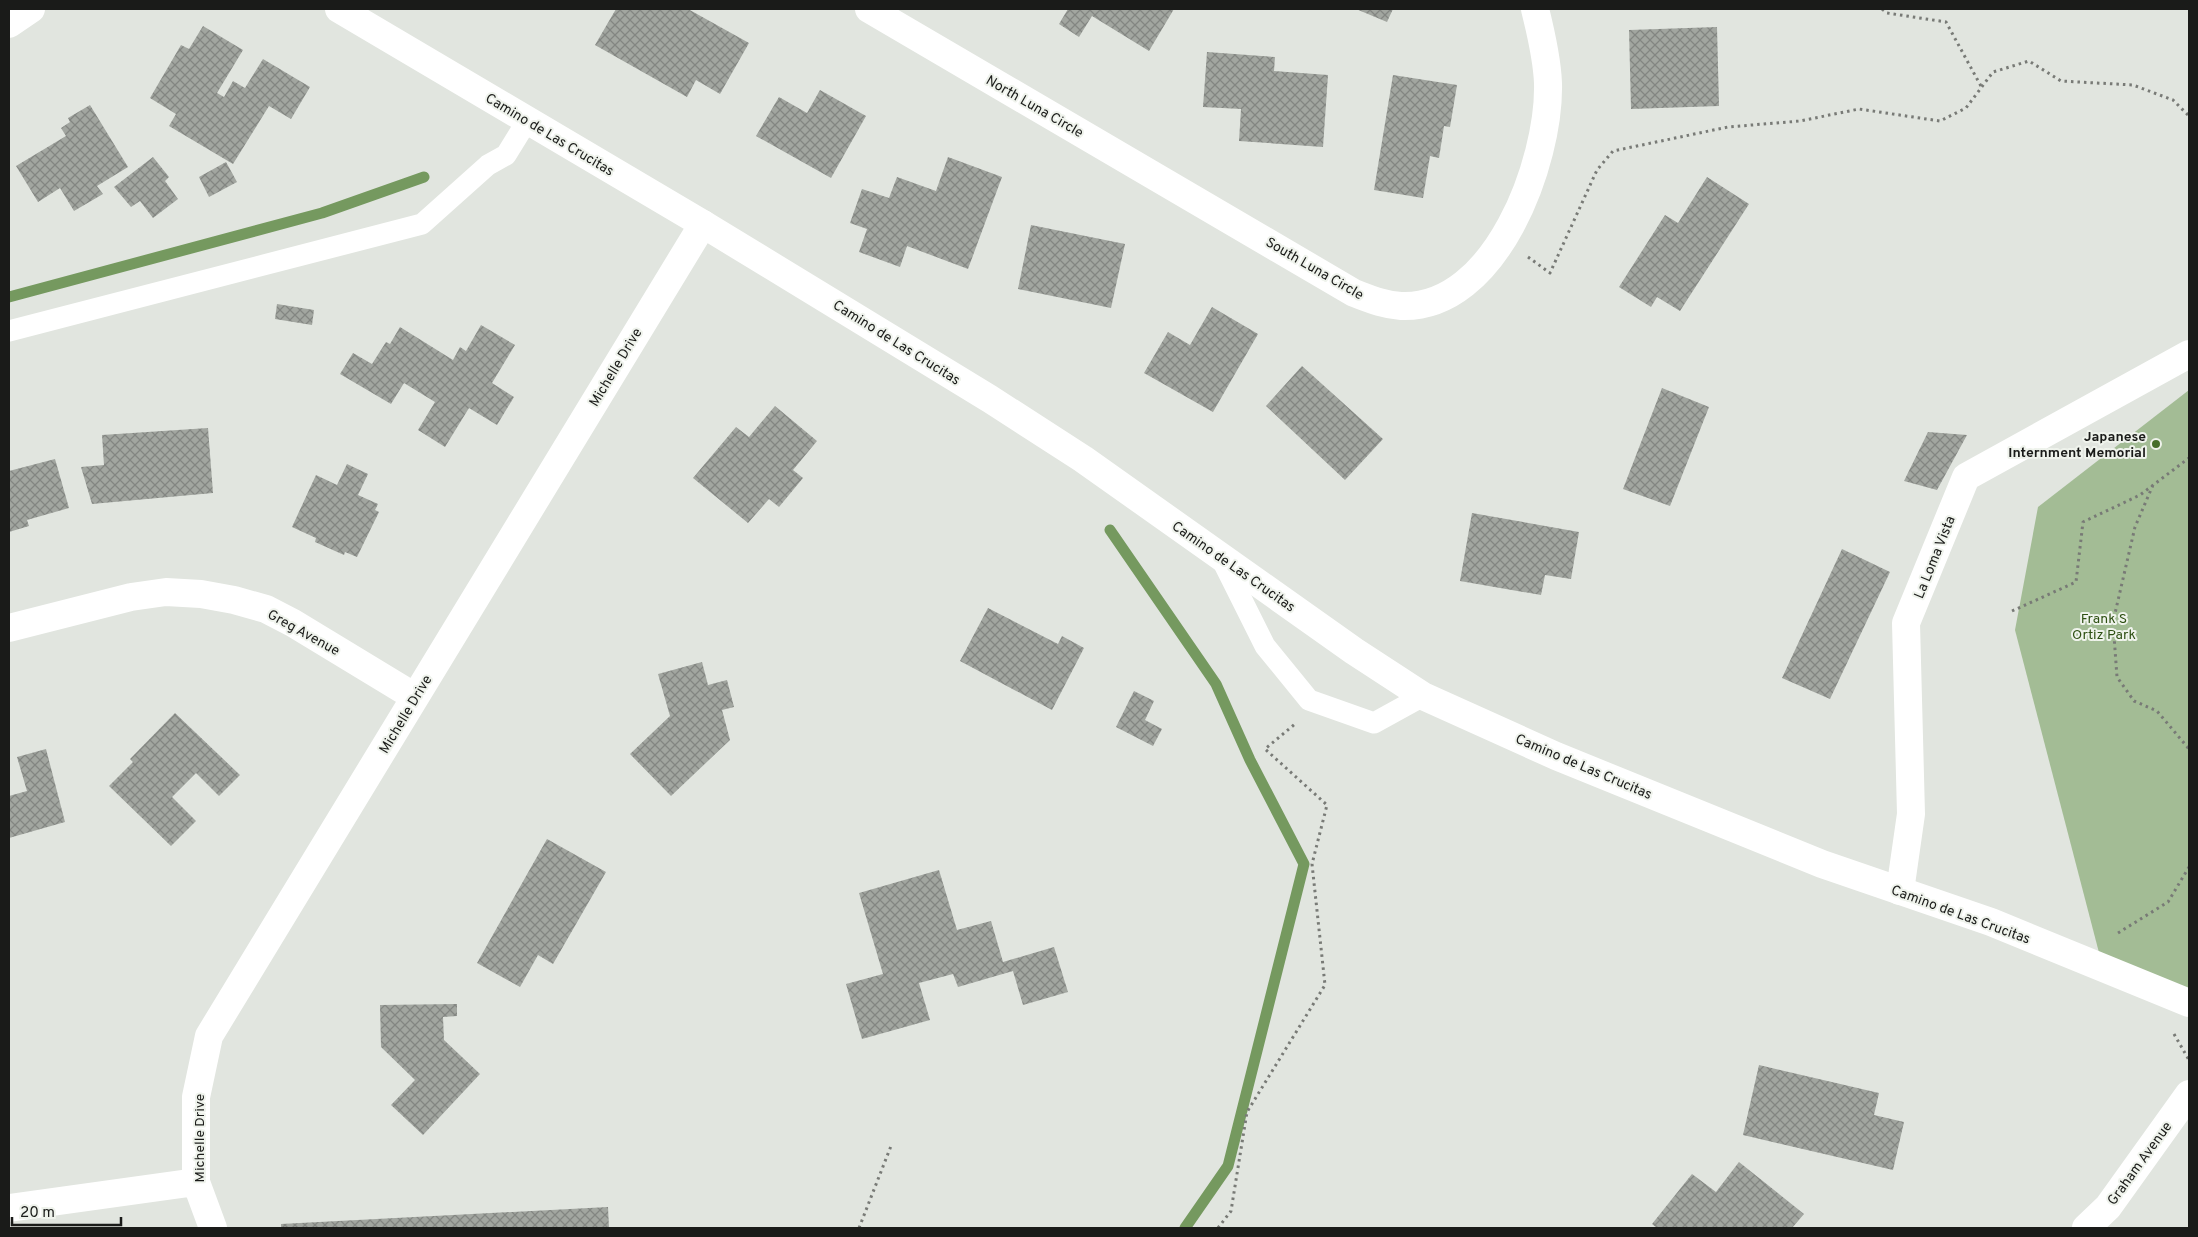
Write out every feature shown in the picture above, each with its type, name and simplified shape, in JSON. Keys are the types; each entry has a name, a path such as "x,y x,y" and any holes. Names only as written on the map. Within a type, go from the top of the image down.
{"street":[{"path":"9,24 31,9"},
{"name":"Camino de Las Crucitas","path":"339,9 703,224 990,399 1083,459 1354,651 1423,696 1566,760 1822,864 1991,922 2189,1003"},
{"name":"North Luna Circle","path":"869,9 1201,202"},
{"name":"South Luna Circle","path":"1201,202 1354,293 1380,304 1403,306 1428,302 1450,294 1469,281 1488,261 1522,205 1536,166 1545,124 1548,84 1543,44 1535,9"},
{"name":"Michelle Drive","path":"213,1228 196,1182 196,1097 210,1036 703,224"},
{"name":"La Loma Vista","path":"1900,892 1911,814 1906,624 1966,477 2189,354"},
{"name":"Greg Avenue","path":"9,628 131,597 166,592 201,594 234,600 266,609 294,623 415,697"},
{"name":"Graham Avenue","path":"2086,1228 2108,1207 2189,1094"},
{"path":"9,1208 196,1182"}],"lane":[{"path":"9,331 422,224 488,165 506,155 527,121"},
{"path":"1218,553 1265,646 1309,700 1374,723 1423,696"}],"path":[{"path":"1882,9 1886,13 1946,22 1982,88"},
{"path":"1502,239 1550,273 1597,170 1613,151 1728,127 1800,121 1859,109 1940,122 1966,108 1993,72 2029,61 2061,81 2133,85 2173,100 2189,116"},
{"path":"2012,611 2076,582 2083,522 2140,495 2189,458"},
{"path":"2153,484 2135,527 2112,622 2117,677 2134,701 2157,711 2189,748"},
{"path":"1218,1228 1231,1211 1247,1112 1325,985 1312,864 1327,805 1265,748 1303,718 1314,716 1309,700"},
{"path":"2118,933 2168,902 2189,867"},
{"path":"2172,1032 2189,1060"},
{"path":"859,1228 891,1146"}],"green space":[{"name":"Frank S Ortiz Park","path":"2189,390 2189,1017 2103,968 2015,630 2038,507"}],"building":[{"path":"616,9 688,9 749,43 720,94 696,80 687,97 595,45"},
{"path":"1068,9 1174,9 1149,51 1092,16 1079,37 1059,24"},
{"path":"1356,9 1393,9 1387,22"},
{"path":"203,26 243,50 217,93 224,97 233,81 245,88 263,59 310,87 291,119 269,106 233,164 169,126 176,114 150,98 181,45 189,49"},
{"path":"1717,27 1719,106 1631,109 1629,30"},
{"path":"1207,52 1275,57 1274,71 1328,75 1323,147 1239,141 1241,109 1203,107"},
{"path":"1393,75 1457,85 1450,127 1444,126 1439,158 1430,156 1423,198 1374,190"},
{"path":"820,90 866,116 831,178 756,136 779,97 807,113"},
{"path":"90,105 128,167 97,186 103,194 74,211 60,188 38,202 16,166 66,136 61,128 70,122 68,118"},
{"path":"153,157 169,177 165,181 178,199 153,218 140,201 131,207 114,187"},
{"path":"948,157 1002,177 968,269 907,246 900,267 859,252 867,229 850,223 862,189 889,198 897,177 936,191"},
{"path":"226,162 237,182 209,197 199,177"},
{"path":"1707,177 1749,204 1680,311 1657,297 1651,307 1619,287 1665,215 1678,223"},
{"path":"1031,225 1125,244 1111,308 1018,289"},
{"path":"277,304 314,310 312,325 275,319"},
{"path":"1212,307 1258,334 1213,412 1144,373 1168,332 1190,345"},
{"path":"481,325 515,345 492,383 514,397 497,425 469,408 445,447 418,430 435,402 404,383 391,404 340,374 353,353 372,364 386,342 390,344 400,327 453,360 460,347 466,351"},
{"path":"1302,366 1383,439 1345,480 1266,406"},
{"path":"1662,388 1709,407 1670,506 1623,489"},
{"path":"775,406 817,441 793,470 803,478 779,507 769,499 748,523 693,478 736,427 749,437"},
{"path":"208,428 213,493 92,504 81,467 104,465 102,435"},
{"path":"1928,432 1967,435 1937,490 1904,481"},
{"path":"55,459 69,508 27,520 29,526 9,532 9,471"},
{"path":"347,464 368,474 358,495 378,504 375,510 379,512 357,557 345,552 344,555 315,542 316,538 292,527 316,475 337,485"},
{"path":"1472,513 1579,532 1571,579 1545,575 1541,595 1460,581"},
{"path":"1842,549 1890,572 1830,699 1782,678"},
{"path":"988,608 1058,644 1062,636 1084,648 1052,710 960,661"},
{"path":"702,662 708,685 727,680 734,707 722,710 730,740 671,796 630,754 670,716 658,674"},
{"path":"1134,691 1154,701 1145,720 1162,729 1153,746 1116,727"},
{"path":"175,713 240,775 219,796 196,773 172,797 196,821 171,846 109,786 133,762 130,759"},
{"path":"46,749 65,822 9,838 9,796 27,791 17,757"},
{"path":"547,839 606,872 553,964 538,955 520,987 477,963"},
{"path":"939,870 957,930 991,921 1003,962 1054,947 1068,992 1023,1005 1013,971 958,987 953,974 919,983 930,1020 862,1039 846,984 883,974 859,893"},
{"path":"457,1004 457,1016 443,1017 444,1040 480,1074 423,1135 391,1105 415,1080 381,1047 380,1005"},
{"path":"1759,1065 1879,1093 1874,1115 1904,1122 1893,1170 1743,1135"},
{"path":"1739,1162 1804,1214 1792,1228 1657,1228 1652,1224 1692,1174 1716,1192"},
{"path":"608,1207 609,1228 281,1228 281,1224"}],"waterway":[{"path":"9,297 322,213 424,177"},
{"path":"1110,530 1216,684 1250,760 1304,864 1228,1166 1185,1228"}],"place":[{"name":"Japanese Internment Memorial","path":"2156,444"}]}
